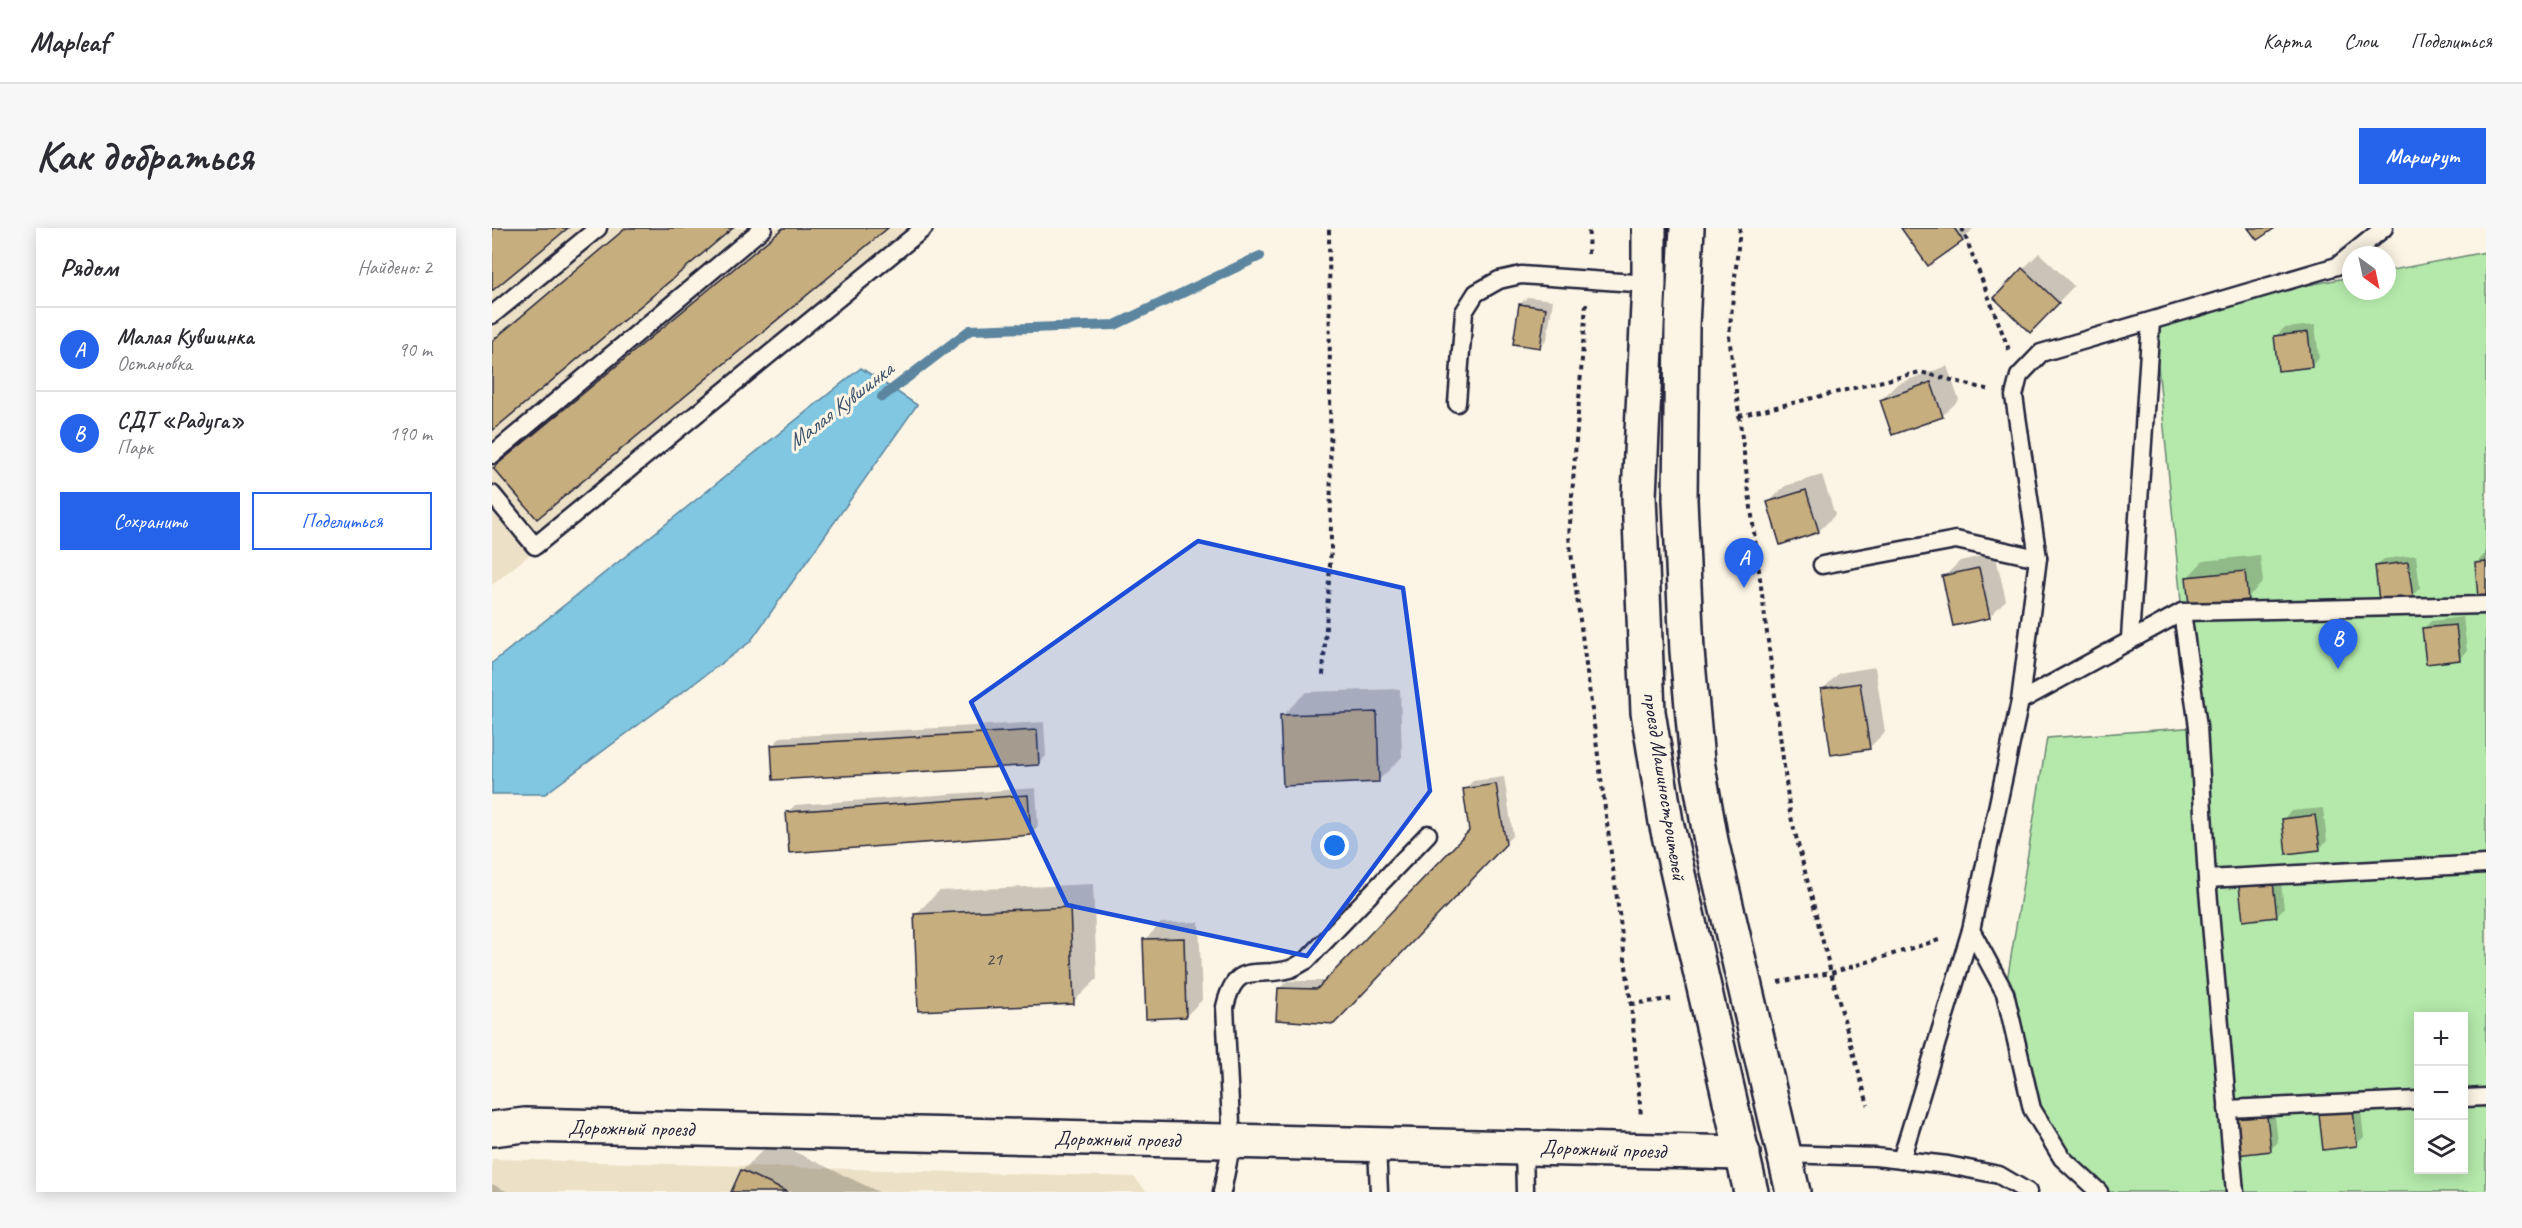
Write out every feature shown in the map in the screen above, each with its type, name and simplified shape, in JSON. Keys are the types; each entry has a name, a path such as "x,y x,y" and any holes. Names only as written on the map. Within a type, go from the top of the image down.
{"main road":[{"name":"проезд Машиностроителей","path":"1649,228 1649,284 1639,496 1648,712 1666,822 1751,1192"},
{"name":"проезд Машиностроителей","path":"1687,228 1680,500 1687,651 1697,761 1711,841 1792,1192"},
{"path":"1649,284 1684,285"},
{"name":"Дорожный проезд","path":"492,1129 525,1125 1784,1154"}],"lane":[{"path":"492,315 598,228"},
{"path":"492,454 764,228"},
{"path":"492,495 535,546 924,228"},
{"path":"1901,1160 1971,930 2020,701 2038,558 2014,396 2019,376 2041,353 2337,266 2384,228"},
{"path":"1457,403 1464,312 1476,292 1499,280 1521,275 1649,284"},
{"path":"2130,638 2151,321"},
{"path":"1822,565 1956,540 2038,558"},
{"path":"2020,701 2130,638 2182,612 2486,605"},
{"path":"2182,612 2198,727 2207,879 2235,1192"},
{"path":"1222,1192 1232,1142 1225,1006 1229,987 1238,978 1255,972 1290,969 1307,960 1428,834"},
{"path":"2207,879 2486,864"},
{"path":"1971,930 2005,993 2032,1108 2062,1158 2099,1192"},
{"path":"2468,1098 2486,1097"},
{"path":"2227,1109 2414,1100"},
{"path":"1377,1146 1379,1192"},
{"path":"1524,1147 1525,1192"},
{"path":"1784,1154 1901,1160 1948,1165 1999,1176 2028,1192"}],"path":[{"path":"1323,675 1331,549 1329,228"},
{"path":"1588,228 1588,280 1569,537 1631,1004 1638,1103"},
{"path":"1740,228 1729,336 1790,813 1868,1105"},
{"path":"1962,228 2019,376"},
{"path":"1739,416 1920,372 2014,396"},
{"path":"1777,982 1831,973 1971,930"},
{"path":"1631,1004 1674,998"}],"highlighted area":[{"path":"1198,541 1403,588 1430,791 1307,956 1067,905 971,702"}],"shaded area":[{"path":"492,228 933,228 492,585"},
{"path":"492,1159 1134,1177 1147,1192 492,1192"}],"green space":[{"path":"2486,252 2486,1192 2099,1192 2032,1109 2005,993 2047,738 2198,727 2182,612 2153,314 2342,279 2342,300 2396,300 2396,269"}],"water":[{"path":"861,368 917,405 750,642 545,794 492,794 492,663"}],"building":[{"path":"492,228 568,228 492,291"},
{"path":"626,228 733,228 492,431 492,341"},
{"path":"783,228 888,228 537,519 493,468"},
{"path":"1901,228 1954,228 1963,241 1928,266"},
{"path":"2248,228 2275,228 2257,240"},
{"path":"2022,268 2059,303 2030,333 1994,298"},
{"path":"1519,304 1546,308 1540,348 1513,344"},
{"path":"2308,332 2312,367 2278,371 2274,336"},
{"path":"1931,382 1943,417 1892,435 1880,400"},
{"path":"1806,490 1819,532 1780,545 1767,502"},
{"path":"2408,562 2413,598 2379,601 2375,566"},
{"path":"2486,562 2486,597 2478,598 2475,563"},
{"path":"1979,568 1990,618 1953,626 1942,576"},
{"path":"2245,571 2248,600 2189,606 2186,577"},
{"path":"2456,625 2460,660 2426,664 2422,628"},
{"path":"1860,683 1870,749 1831,755 1821,689"},
{"path":"1377,712 1379,782 1283,786 1280,715"},
{"path":"1037,730 1039,765 773,780 771,745"},
{"path":"1496,784 1506,844 1334,1024 1276,1020 1278,988 1317,989 1469,831 1463,789"},
{"path":"1028,795 1031,835 789,853 786,812"},
{"path":"2315,815 2320,850 2286,854 2282,819"},
{"path":"2273,882 2277,917 2243,921 2239,886"},
{"path":"1070,907 1074,1004 918,1011 914,914"},
{"path":"1184,938 1186,1017 1146,1019 1143,939"},
{"path":"2353,1110 2357,1146 2323,1150 2319,1114"},
{"path":"2267,1116 2271,1151 2237,1155 2233,1119"},
{"path":"741,1170 787,1192 731,1192"}],"waterway":[{"name":"Малая Кувшинка","path":"882,397 970,330 1115,325 1260,256"}],"place":[{"name":"Малая Кувшинка","path":"1744,588"},
{"name":"СДТ «Радуга»","path":"2338,669"}]}
